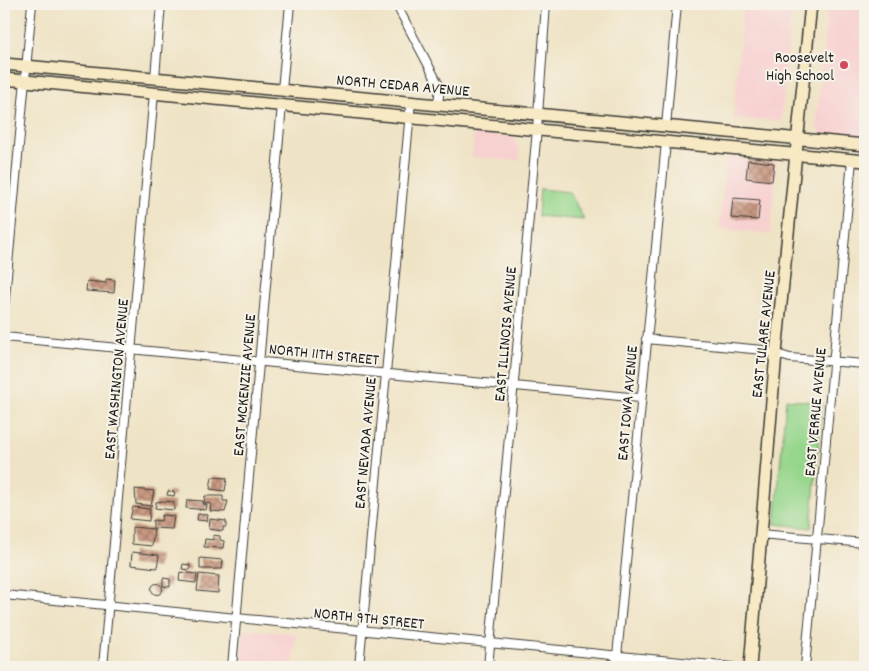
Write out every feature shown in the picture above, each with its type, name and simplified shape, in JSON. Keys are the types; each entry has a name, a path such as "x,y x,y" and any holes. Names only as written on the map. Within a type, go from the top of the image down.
{"main road":[{"name":"EAST TULARE AVENUE","path":"750,667 776,354 811,4"},
{"name":"NORTH CEDAR AVENUE","path":"4,64 865,145"},
{"name":"NORTH CEDAR AVENUE","path":"4,79 865,161"},
{"path":"218,100 234,94 272,97 282,90"},
{"path":"282,105 294,98 337,101 347,96"},
{"path":"574,132 616,129 658,132 666,126"}],"street":[{"path":"4,308 32,4"},
{"path":"155,77 161,4"},
{"path":"282,90 290,4"},
{"path":"396,4 440,87 438,104"},
{"name":"EAST ILLINOIS AVENUE","path":"488,667 537,129 546,4"},
{"path":"666,126 677,4"},
{"name":"EAST WASHINGTON AVENUE","path":"103,667 154,93"},
{"name":"EAST NEVADA AVENUE","path":"359,667 384,373 411,102"},
{"name":"EAST MCKENZIE AVENUE","path":"232,667 282,105"},
{"name":"EAST IOWA AVENUE","path":"616,667 640,398 666,142"},
{"name":"EAST VERRUE AVENUE","path":"805,667 852,160"},
{"name":"NORTH 11TH STREET","path":"4,337 131,350 260,360 640,398"},
{"path":"646,339 763,350 790,358 865,364"},
{"path":"760,534 865,543"},
{"name":"NORTH 9TH STREET","path":"4,595 732,667"}],"shaded area":[{"path":"743,4 792,4 781,121 733,119"},
{"name":"Roosevelt High School","path":"828,4 865,4 865,138 822,133 816,126"},
{"path":"474,133 513,137 520,151 519,161 472,157"},
{"path":"726,157 777,162 770,234 719,229"},
{"path":"243,629 296,634 293,667 241,662"}],"green space":[{"path":"540,189 570,192 584,220 538,216"},
{"path":"786,399 822,403 811,528 775,524"}],"building":[{"path":"748,160 774,163 772,181 746,178"},
{"path":"733,198 760,200 758,220 731,218"},
{"path":"106,279 115,280 114,293 86,291 87,281 106,283"},
{"path":"212,477 227,478 225,491 210,489"},
{"path":"135,489 154,491 151,506 136,504"},
{"path":"168,491 175,492 174,496 167,495"},
{"path":"205,496 223,496 223,501 228,501 225,512 210,511 211,504 204,503"},
{"path":"187,500 203,501 203,504 207,505 206,510 186,508"},
{"path":"156,502 174,502 174,510 155,508"},
{"path":"133,507 150,509 149,521 130,519"},
{"path":"198,514 208,515 207,521 197,520"},
{"path":"162,515 174,516 172,529 153,528 153,520 161,521"},
{"path":"210,519 226,521 226,527 223,527 223,531 209,529"},
{"path":"132,527 154,529 152,546 132,544"},
{"path":"213,535 220,536 220,540 224,541 223,548 204,547 205,539 213,540"},
{"path":"132,552 159,555 157,568 131,565"},
{"path":"200,558 223,560 222,569 200,569"},
{"path":"183,564 190,565 190,570 182,569"},
{"path":"180,572 197,574 196,583 179,581"},
{"path":"199,574 219,576 218,593 197,591"},
{"path":"163,578 170,579 170,587 163,586"},
{"path":"157,583 163,589 157,595 151,589"}],"place":[{"name":"Roosevelt High School","path":"844,65"}]}
